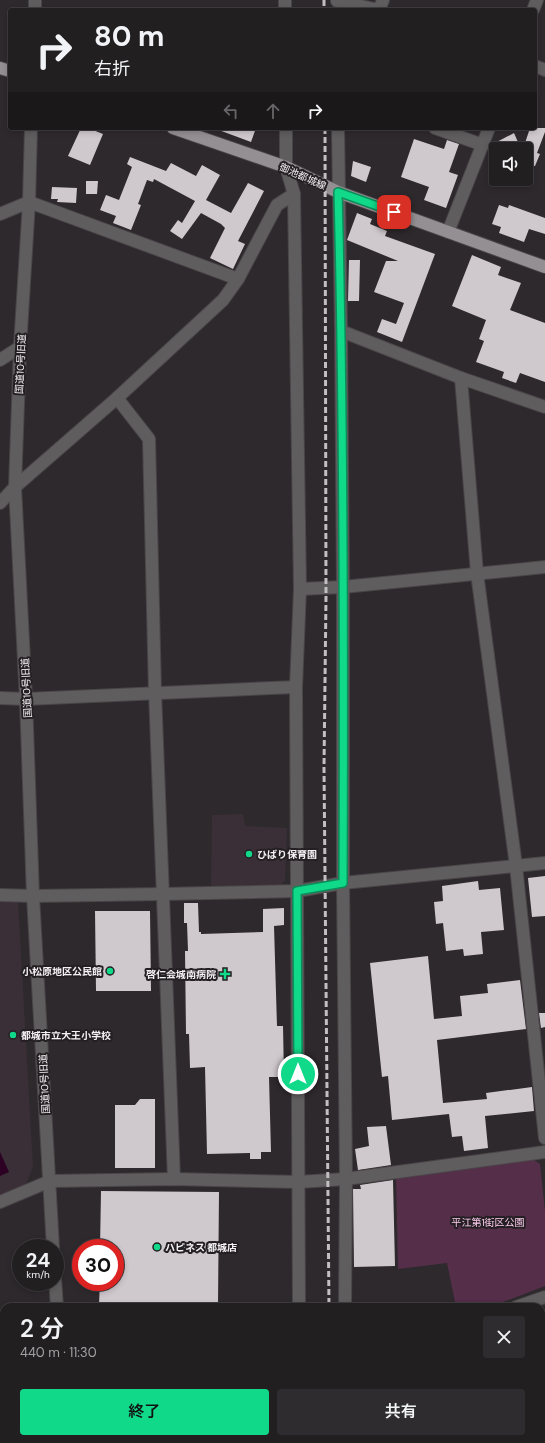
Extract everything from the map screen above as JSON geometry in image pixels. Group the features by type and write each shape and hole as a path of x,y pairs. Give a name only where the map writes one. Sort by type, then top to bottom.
{"main road":[{"name":"御池都城線","path":"179,130 286,168 338,192 545,266"}],"street":[{"path":"337,4 366,8"},
{"name":"国道10号旧道","path":"31,130 29,202 20,347 15,487 26,699 33,896 53,1239"},
{"path":"286,130 286,168 294,194 300,589 296,687 299,1303"},
{"path":"338,130 343,587 343,883 346,1179 345,1303"},
{"path":"441,130 483,145"},
{"path":"448,232 488,130"},
{"path":"0,503 15,487 117,398 223,300 238,279 276,205 294,194"},
{"path":"0,214 29,202 238,279"},
{"path":"341,331 461,378 545,407"},
{"path":"0,360 20,347"},
{"path":"461,378 478,574 516,866 545,1138"},
{"path":"117,398 149,439 155,692 174,1179"},
{"path":"300,589 343,587 545,567"},
{"path":"0,698 26,699 155,692 296,687"},
{"path":"0,895 33,896 297,891 343,883 545,863"},
{"path":"0,1202 50,1181 174,1179 298,1182 346,1179 545,1152"},
{"path":"55,1291 56,1303"},
{"path":"528,1303 545,1297"}],"shaded area":[{"name":"ひばり保育園","path":"243,814 245,826 287,828 285,881 279,886 211,886 212,815"},
{"name":"都城市立大王小学校","path":"0,902 18,902 33,1167 26,1184 0,1196"},
{"path":"0,1152 9,1172 0,1176"}],"green space":[{"name":"平江第1街区公園","path":"531,1158 540,1164 545,1211 545,1286 500,1303 455,1303 447,1263 398,1269 396,1178"}],"building":[{"path":"545,128 545,132 537,153 540,154 535,166 533,166 533,142 525,142 529,130"},
{"path":"80,130 93,130 103,134 90,165 68,156"},
{"path":"219,130 255,130 251,142"},
{"path":"514,133 518,142 497,142"},
{"path":"414,139 444,149 447,140 459,144 449,172 458,175 446,208 424,200 429,187 401,177"},
{"path":"130,157 166,171 171,163 196,176 202,165 220,175 206,200 231,213 248,183 264,191 238,241 245,244 233,269 210,258 225,228 221,224 201,213 182,239 170,231 178,220 182,223 195,201 154,179 153,182 147,180 138,204 141,205 131,230 113,223 116,216 100,210 106,195 119,200 132,167 127,164"},
{"path":"353,161 371,167 366,182 351,176"},
{"path":"86,181 98,181 97,194 86,194"},
{"path":"52,187 77,188 76,203 57,202 58,199 51,199"},
{"path":"499,205 508,208 509,205 545,218 545,234 529,229 524,242 499,233 501,227 492,224"},
{"path":"357,213 372,219 370,224 387,231 385,236 435,254 402,342 377,332 382,319 396,324 404,303 374,292 386,261 398,261 347,240"},
{"path":"472,255 501,267 498,275 521,283 510,310 545,323 545,382 520,373 516,383 502,378 504,372 476,362 484,341 479,339 486,320 452,306"},
{"path":"349,260 360,260 359,301 348,301"},
{"path":"545,876 545,916 532,917 528,878"},
{"path":"478,881 479,890 500,888 504,930 481,932 483,954 464,956 463,949 446,951 443,923 436,924 434,902 443,901 442,886"},
{"path":"184,903 198,903 199,932 201,932 201,934 263,932 263,909 284,908 284,925 274,926 277,1026 283,1026 284,1077 269,1077 271,1152 261,1152 261,1159 250,1159 250,1153 207,1154 205,1067 190,1068 189,1034 186,1034 185,951 188,951 187,923 184,923"},
{"path":"95,911 150,911 151,991 96,991"},
{"path":"428,956 434,1019 462,1016 460,996 488,993 487,984 520,980 526,1029 437,1040 443,1103 487,1099 486,1093 532,1087 534,1111 485,1116 488,1148 464,1151 462,1136 452,1137 449,1114 392,1120 388,1076 382,1077 370,963"},
{"path":"539,1013 545,1013 545,1027 541,1028"},
{"path":"140,1099 155,1099 155,1168 115,1168 115,1105 135,1105"},
{"path":"386,1126 391,1165 358,1170 355,1149 369,1146 367,1127"},
{"path":"393,1180 395,1266 354,1267 353,1189 361,1189 360,1185"},
{"path":"101,1191 219,1192 218,1303 99,1303 100,1291 124,1291 124,1239 100,1239"}],"railway":[{"path":"324,0 324,8"},
{"path":"325,130 326,597 324,767 329,1303"}],"place":[{"name":"ひばり保育園","path":"249,854"},
{"name":"小松原地区公民館","path":"110,971"},
{"name":"啓仁会城南病院","path":"225,974"},
{"name":"都城市立大王小学校","path":"13,1035"},
{"name":"ハピネス 都城店","path":"157,1247"}],"route":[{"path":"298,1074 297,891 343,883 343,587 341,331 338,192 394,212"}]}
